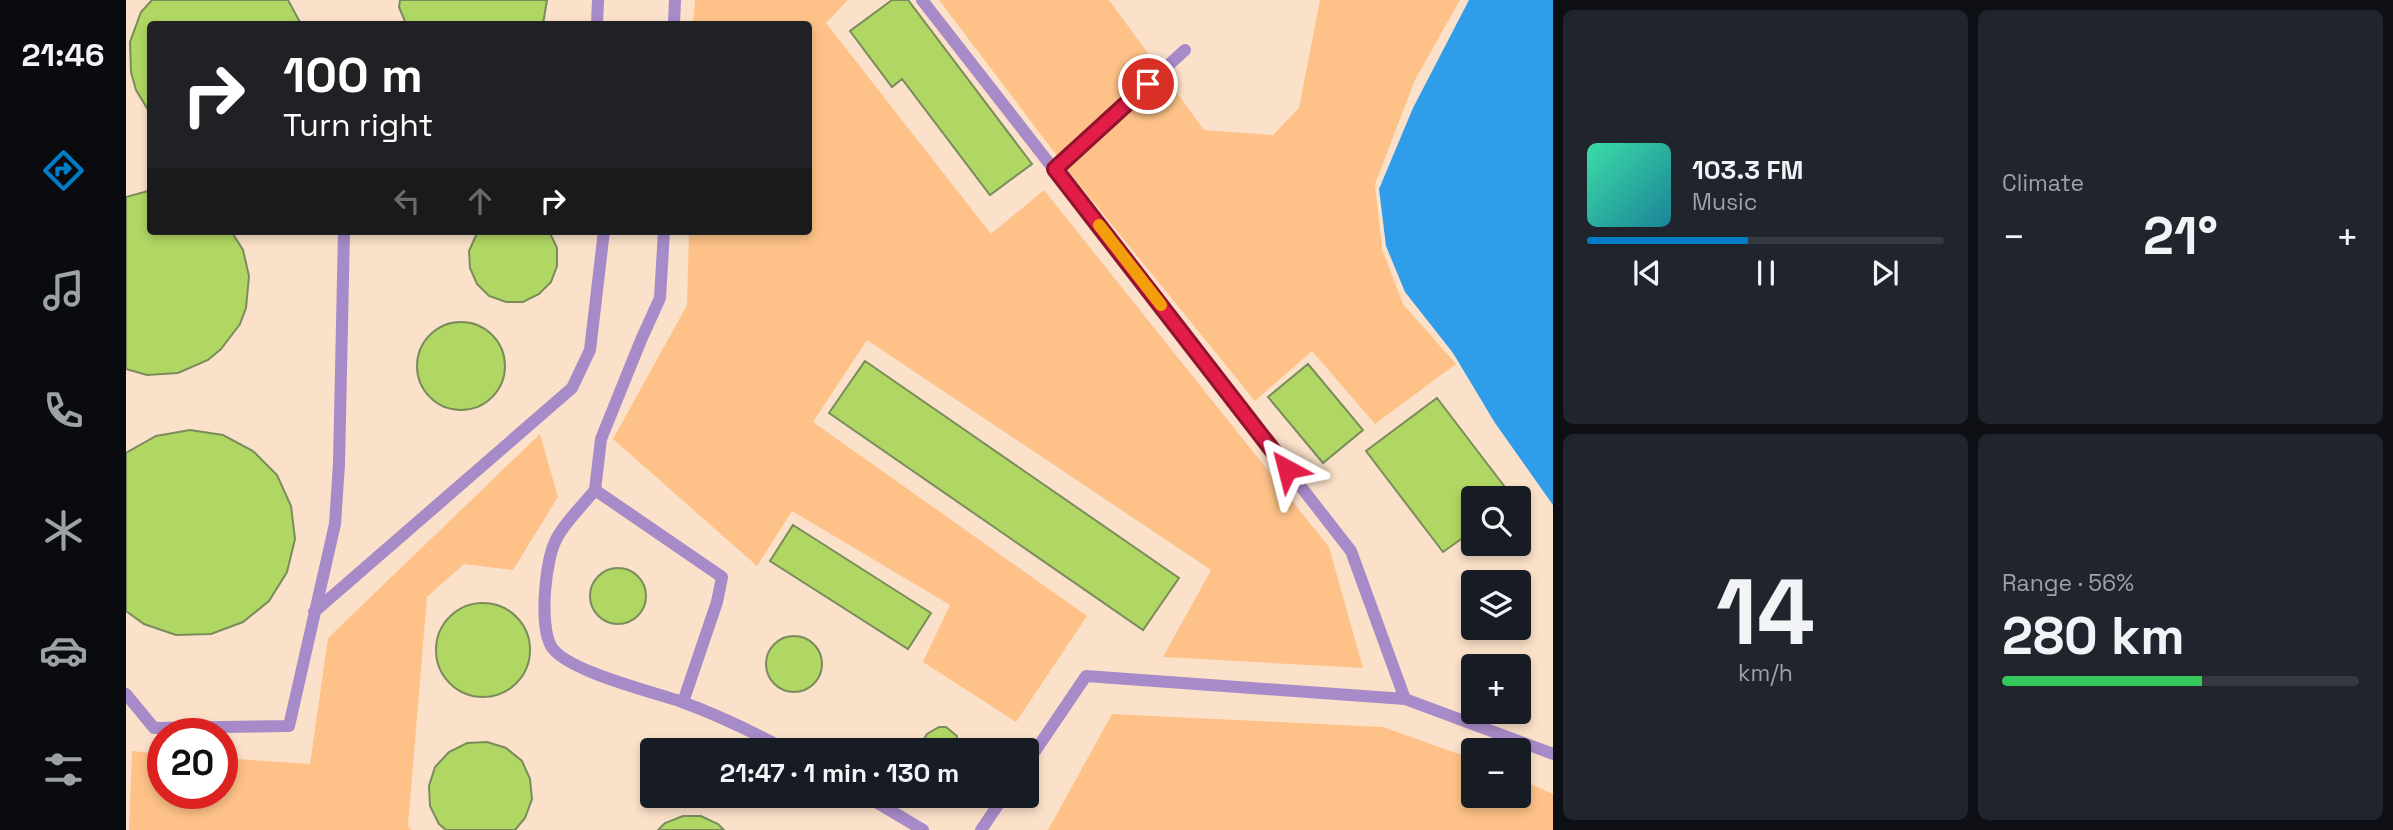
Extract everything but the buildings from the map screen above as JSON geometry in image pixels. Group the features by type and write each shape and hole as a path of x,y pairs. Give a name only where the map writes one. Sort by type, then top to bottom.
{"lane":[{"path":"597,21 598,0"},
{"path":"674,21 676,0"},
{"path":"922,0 1350,551 1405,699"},
{"path":"1055,169 1185,50"},
{"path":"126,694 154,728 289,726 335,524 339,464 344,235"},
{"path":"314,612 572,388 590,350 604,235"},
{"path":"664,235 660,298 601,439 595,490 557,536 547,570 544,610 550,645 561,656 613,681 683,702 761,738"},
{"path":"595,490 723,577 683,702"},
{"path":"1039,745 1086,676 1405,699 1553,754"},
{"path":"886,808 923,830"},
{"path":"981,830 996,808"}],"shaded area":[{"path":"695,0 848,0 826,23 991,234 1044,190 1329,547 1363,668 1163,657 1211,570 867,340 813,422 1087,616 1016,722 923,662 950,605 792,511 757,566 613,439 687,305 689,235 812,235 812,21 693,21"},
{"path":"939,0 1109,0 1204,130 1273,135 1299,108 1320,0 1460,0 1415,80 1375,184 1382,249 1403,304 1456,364 1375,424 1312,351 1255,401 1073,177"},
{"path":"540,434 558,497 513,570 464,564 427,597 408,826 411,830 129,830 132,751 147,752 147,809 238,809 238,759 310,764 328,638"},
{"path":"1112,714 1383,727 1461,755 1461,808 1531,808 1531,784 1553,794 1553,830 1048,830"}],"water":[{"path":"1469,0 1553,0 1553,505 1495,423 1453,353 1405,292 1386,246 1379,189 1413,108"}],"slow traffic":[{"path":"1099,225 1161,305"}],"route":[{"path":"1148,84 1055,169 1287,469"}]}
